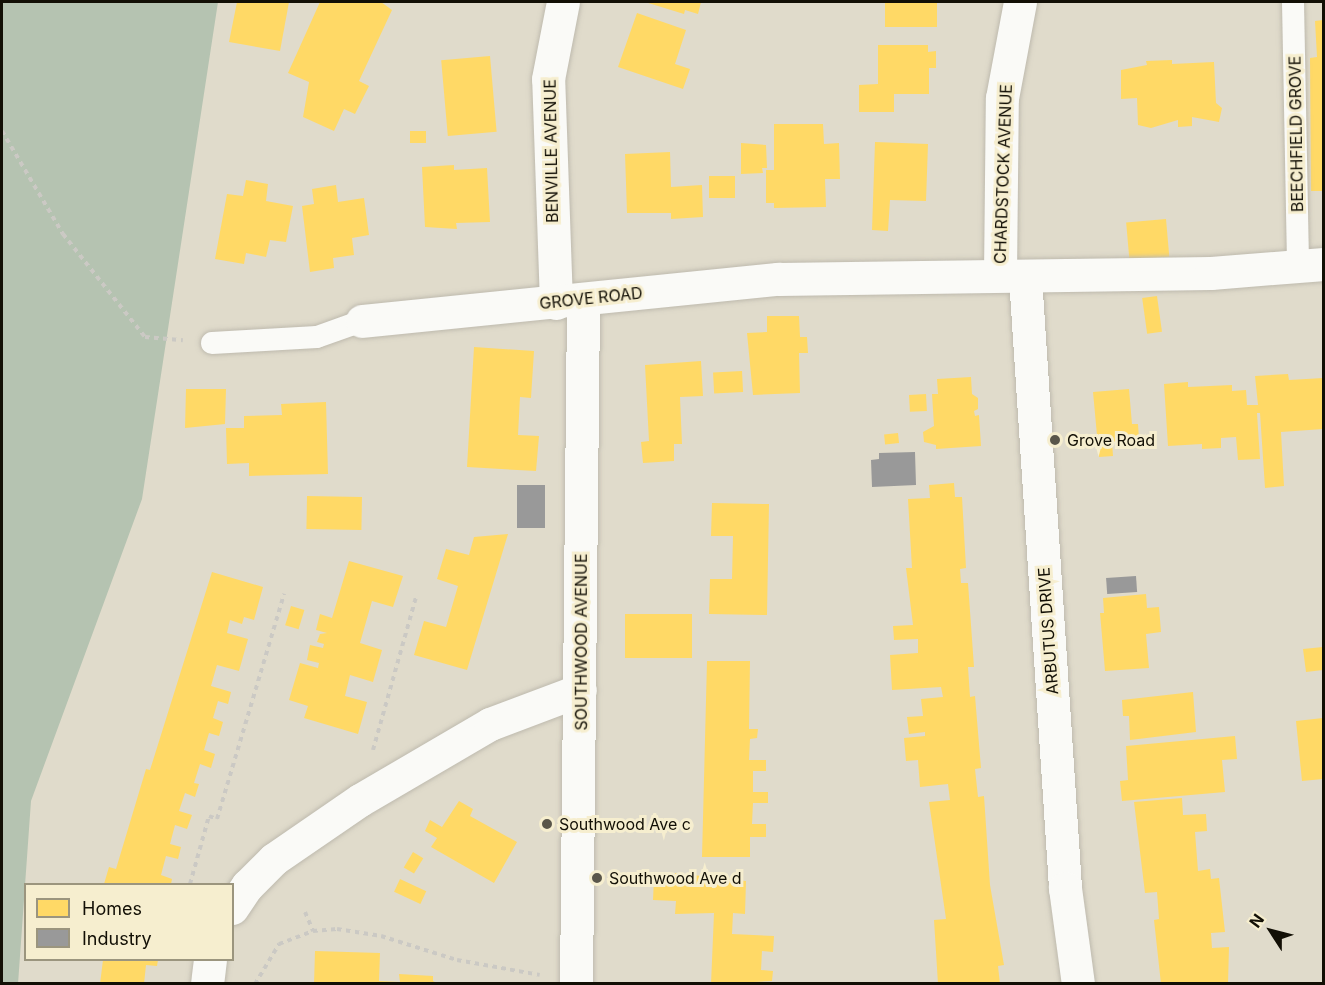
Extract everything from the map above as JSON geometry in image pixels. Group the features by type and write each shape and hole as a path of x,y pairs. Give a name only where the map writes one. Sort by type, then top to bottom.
{"street":[{"name":"BENVILLE AVENUE","path":"563,2 548,79 569,302"},
{"name":"CHARDSTOCK AVENUE","path":"1012,276 1002,98 1020,2"},
{"name":"GROVE ROAD","path":"362,321 569,302 701,285 778,279 1012,276 1311,265"},
{"name":"ARBUTUS DRIVE","path":"1012,276 1065,888 1078,984"},
{"name":"SOUTHWOOD AVENUE","path":"569,302 580,690 576,980"},
{"path":"234,906 247,886 274,859 360,800 490,724 580,690"},
{"path":"207,984 210,961"}],"lane":[{"name":"BEECHFIELD GROVE","path":"1293,2 1311,265"},
{"path":"212,343 317,337 362,321"}],"path":[{"path":"2,131 63,234 145,337 212,343"},
{"path":"191,883 209,816 217,819 284,594"},
{"path":"360,800 416,597"},
{"path":"305,912 313,931"},
{"path":"255,984 279,944 313,931 337,929 381,936 457,960 576,980"}],"green space":[{"path":"2,2 218,2 142,499 31,801 18,984 2,983"}],"building: Homes":[{"path":"237,2 289,2 280,51 229,42"},
{"path":"320,2 381,2 392,10 359,81 369,86 355,114 344,109 334,131 303,117 309,82 288,73"},
{"path":"645,2 701,2 698,14 685,10 684,14"},
{"path":"885,2 937,2 937,27 885,27"},
{"path":"637,13 686,30 675,64 690,69 683,89 618,67"},
{"path":"1323,20 1323,191 1311,191 1310,58 1317,57 1315,21"},
{"path":"878,45 928,45 928,52 936,51 936,68 929,68 929,94 894,94 894,112 859,112 859,85 878,84"},
{"path":"490,56 497,132 448,136 441,60"},
{"path":"1172,60 1172,64 1214,62 1216,103 1222,108 1219,122 1192,117 1192,126 1178,127 1178,120 1151,128 1138,125 1137,98 1121,99 1121,70 1147,65 1146,61"},
{"path":"774,124 823,124 824,144 839,143 840,179 825,179 826,207 774,208 774,203 766,203 766,170 774,170"},
{"path":"410,131 426,131 426,143 410,143"},
{"path":"875,142 928,144 926,201 890,200 888,231 872,230"},
{"path":"741,143 766,145 767,168 762,168 763,173 741,174"},
{"path":"670,152 671,187 702,185 703,217 671,219 671,213 627,213 625,154"},
{"path":"454,165 454,170 487,168 490,222 456,223 457,229 425,227 422,167"},
{"path":"709,176 735,176 735,198 709,198"},
{"path":"246,180 268,184 266,201 293,206 286,242 270,240 266,257 246,253 244,264 215,259 227,194 243,196"},
{"path":"336,185 338,202 364,198 369,235 352,238 354,255 333,258 334,268 310,272 302,206 314,204 312,189"},
{"path":"1166,219 1169,257 1129,260 1126,222"},
{"path":"1157,296 1162,332 1147,334 1142,298"},
{"path":"767,316 799,316 800,337 807,337 808,353 799,353 800,393 753,395 747,333 767,332"},
{"path":"474,347 534,351 531,398 520,397 518,435 539,436 536,471 467,467"},
{"path":"701,361 703,396 680,397 682,444 674,444 674,461 643,463 641,442 649,441 645,365"},
{"path":"742,371 743,392 714,393 713,373"},
{"path":"1288,374 1289,380 1323,378 1323,429 1281,432 1284,486 1265,488 1260,413 1257,413 1260,459 1238,460 1236,437 1221,438 1221,448 1202,449 1202,444 1168,446 1164,384 1188,382 1188,387 1232,385 1232,391 1246,390 1247,405 1258,405 1255,376"},
{"path":"971,377 972,394 978,398 978,409 974,411 975,416 979,415 981,446 936,449 936,445 924,442 923,432 934,426 932,394 938,394 937,379"},
{"path":"186,389 226,389 225,424 185,428"},
{"path":"1129,389 1132,424 1138,424 1139,439 1112,442 1113,456 1099,457 1093,392"},
{"path":"926,394 927,411 910,412 909,395"},
{"path":"326,402 328,474 249,476 249,463 227,464 226,428 244,428 244,416 282,415 281,404"},
{"path":"898,433 899,443 885,444 884,434"},
{"path":"954,483 955,497 962,497 966,568 960,569 961,583 968,583 974,667 968,667 970,697 975,696 981,768 975,769 978,797 984,796 990,885 1004,965 998,966 1000,984 938,984 934,920 946,919 929,802 950,800 948,784 920,787 918,760 906,761 904,738 925,736 925,732 909,734 907,717 923,716 921,699 943,697 941,687 892,690 890,655 918,653 918,639 894,640 893,626 913,625 906,568 912,568 908,499 930,498 929,485"},
{"path":"307,496 362,497 361,530 306,529"},
{"path":"712,503 769,504 767,615 709,614 710,579 732,579 733,536 711,536"},
{"path":"508,534 467,670 414,655 424,621 446,627 458,586 437,579 446,549 469,555 474,537"},
{"path":"349,561 403,576 393,607 372,601 360,643 382,650 373,682 350,675 345,696 367,702 358,734 304,718 308,706 289,700 300,663 318,668 319,663 307,660 310,645 323,648 324,644 317,642 320,634 327,633 316,630 320,614 332,618"},
{"path":"212,572 263,587 254,620 244,617 242,624 230,620 227,633 248,639 239,671 217,665 211,686 231,692 228,704 218,701 213,718 223,722 219,736 209,733 204,750 215,754 211,768 200,764 194,783 199,784 195,797 185,793 179,811 192,815 187,829 175,825 170,844 181,847 178,859 166,856 161,875 172,879 171,883 104,883 109,867 116,869 146,769 150,770"},
{"path":"1146,594 1147,608 1159,607 1161,632 1146,634 1149,668 1105,671 1100,613 1104,613 1103,598"},
{"path":"291,606 304,610 299,629 285,625"},
{"path":"625,614 692,614 692,658 625,658"},
{"path":"1323,647 1323,670 1306,672 1303,649"},
{"path":"707,661 750,661 749,729 758,729 757,738 750,739 749,760 766,760 766,771 753,771 753,792 768,792 768,803 753,803 752,824 766,824 766,837 750,837 750,857 702,857"},
{"path":"1193,692 1196,732 1130,740 1129,716 1123,716 1122,700"},
{"path":"1323,718 1323,779 1302,781 1296,721"},
{"path":"1235,736 1237,759 1222,760 1225,792 1122,801 1120,781 1128,780 1126,746"},
{"path":"1182,798 1183,815 1206,814 1207,831 1195,832 1198,871 1210,869 1211,879 1219,878 1225,932 1211,933 1212,948 1229,947 1228,984 1161,984 1154,920 1159,919 1157,892 1145,893 1134,802"},
{"path":"459,801 473,809 470,816 517,842 494,883 431,847 437,838 425,831 430,820 442,827"},
{"path":"413,852 423,858 414,874 404,867"},
{"path":"675,873 746,881 745,914 733,913 732,934 774,936 773,952 762,951 761,970 773,971 772,981 711,984 714,913 675,914 676,901 653,900 654,878 675,878"},
{"path":"400,879 426,891 420,904 394,892"},
{"path":"315,951 380,953 379,981 400,982 399,974 433,976 433,981 439,984 314,984"},
{"path":"103,961 158,961 157,966 146,965 144,984 100,984"}],"building: Industry":[{"path":"915,452 916,485 872,487 871,460 879,459 879,453"},
{"path":"517,485 545,485 545,528 517,528"},
{"path":"1136,576 1137,592 1107,594 1106,578"}],"place":[{"name":"Grove Road","path":"1055,440"},
{"name":"Southwood Ave c","path":"547,824"},
{"name":"Southwood Ave d","path":"597,878"}]}
